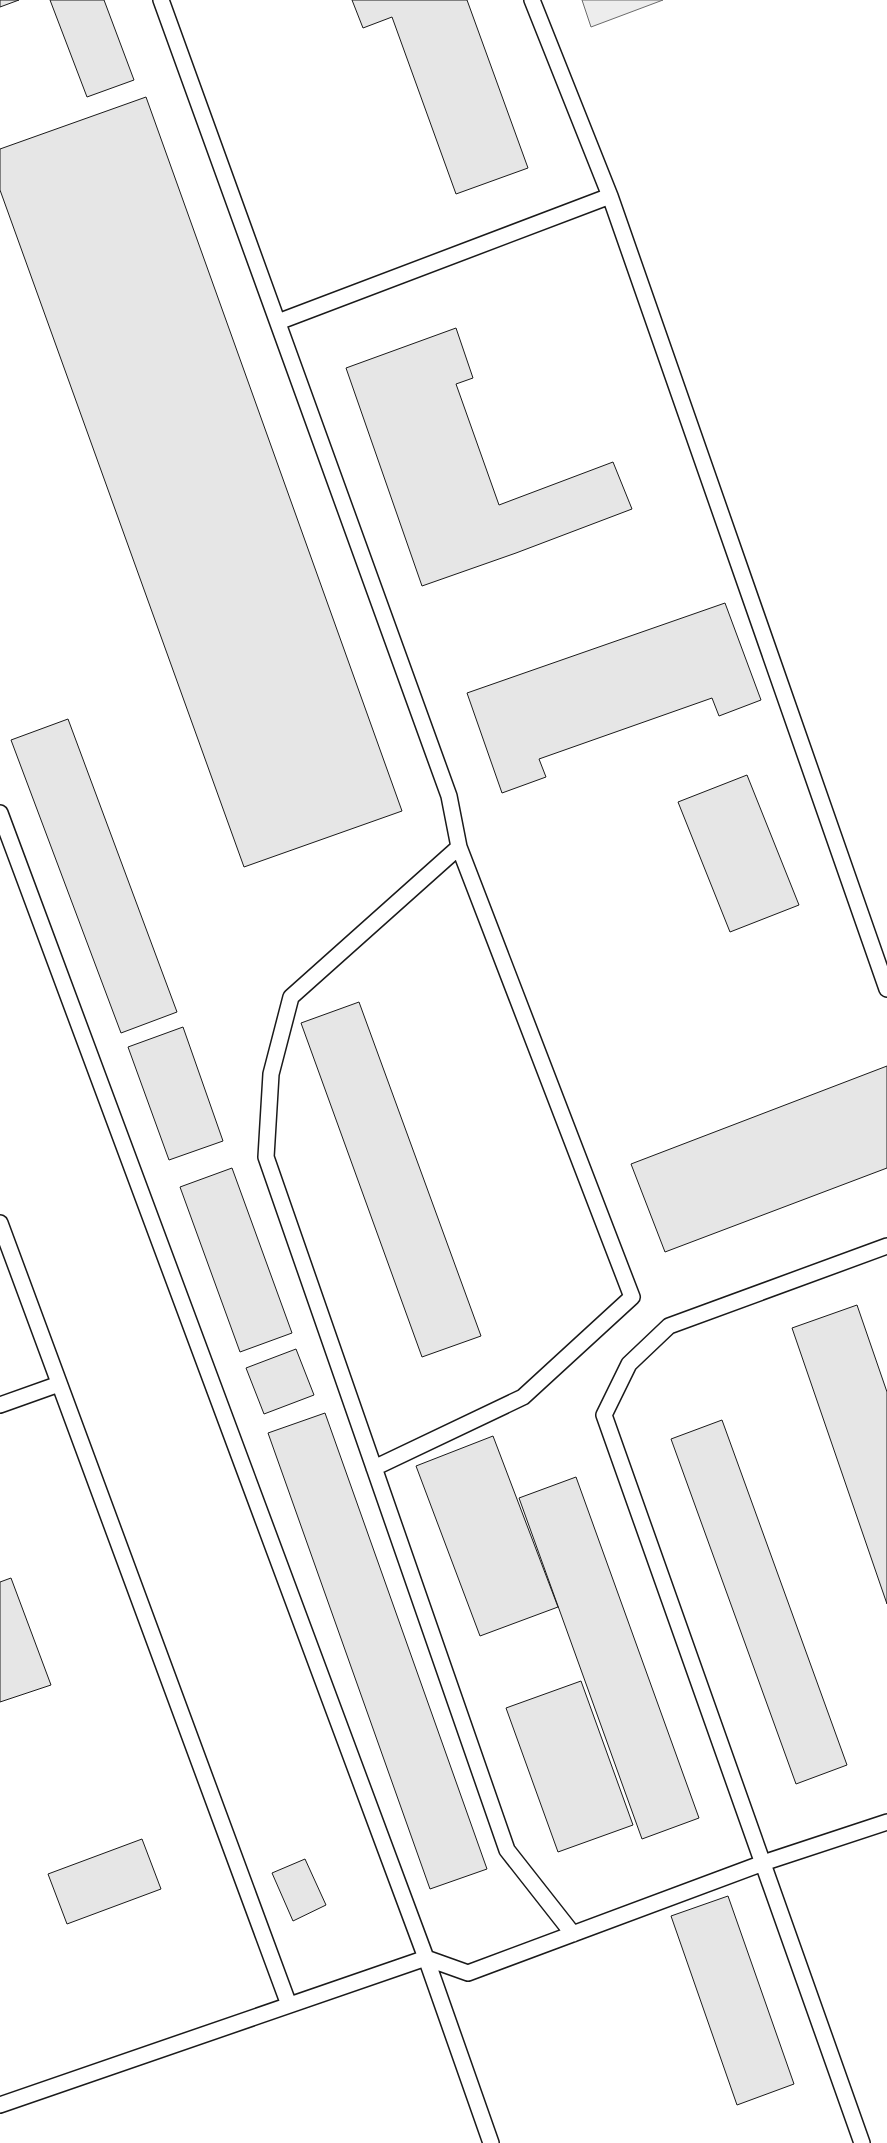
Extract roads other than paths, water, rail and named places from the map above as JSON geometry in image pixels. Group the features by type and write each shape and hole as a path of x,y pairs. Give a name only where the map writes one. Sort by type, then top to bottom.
{"lane":[{"path":"161,0 449,796 459,848 632,1298 523,1397 374,1468"},
{"path":"532,0 610,196 887,989"},
{"path":"278,322 610,196"},
{"path":"0,813 426,1958 491,2143"},
{"path":"459,848 292,998 271,1074 266,1157 507,1850 573,1934"},
{"path":"0,1223 289,2005"},
{"path":"862,2143 604,1415 629,1364 669,1326 887,1246"},
{"path":"0,1405 60,1384"},
{"path":"0,2105 426,1958 468,1973 763,1863 887,1822"}]}
